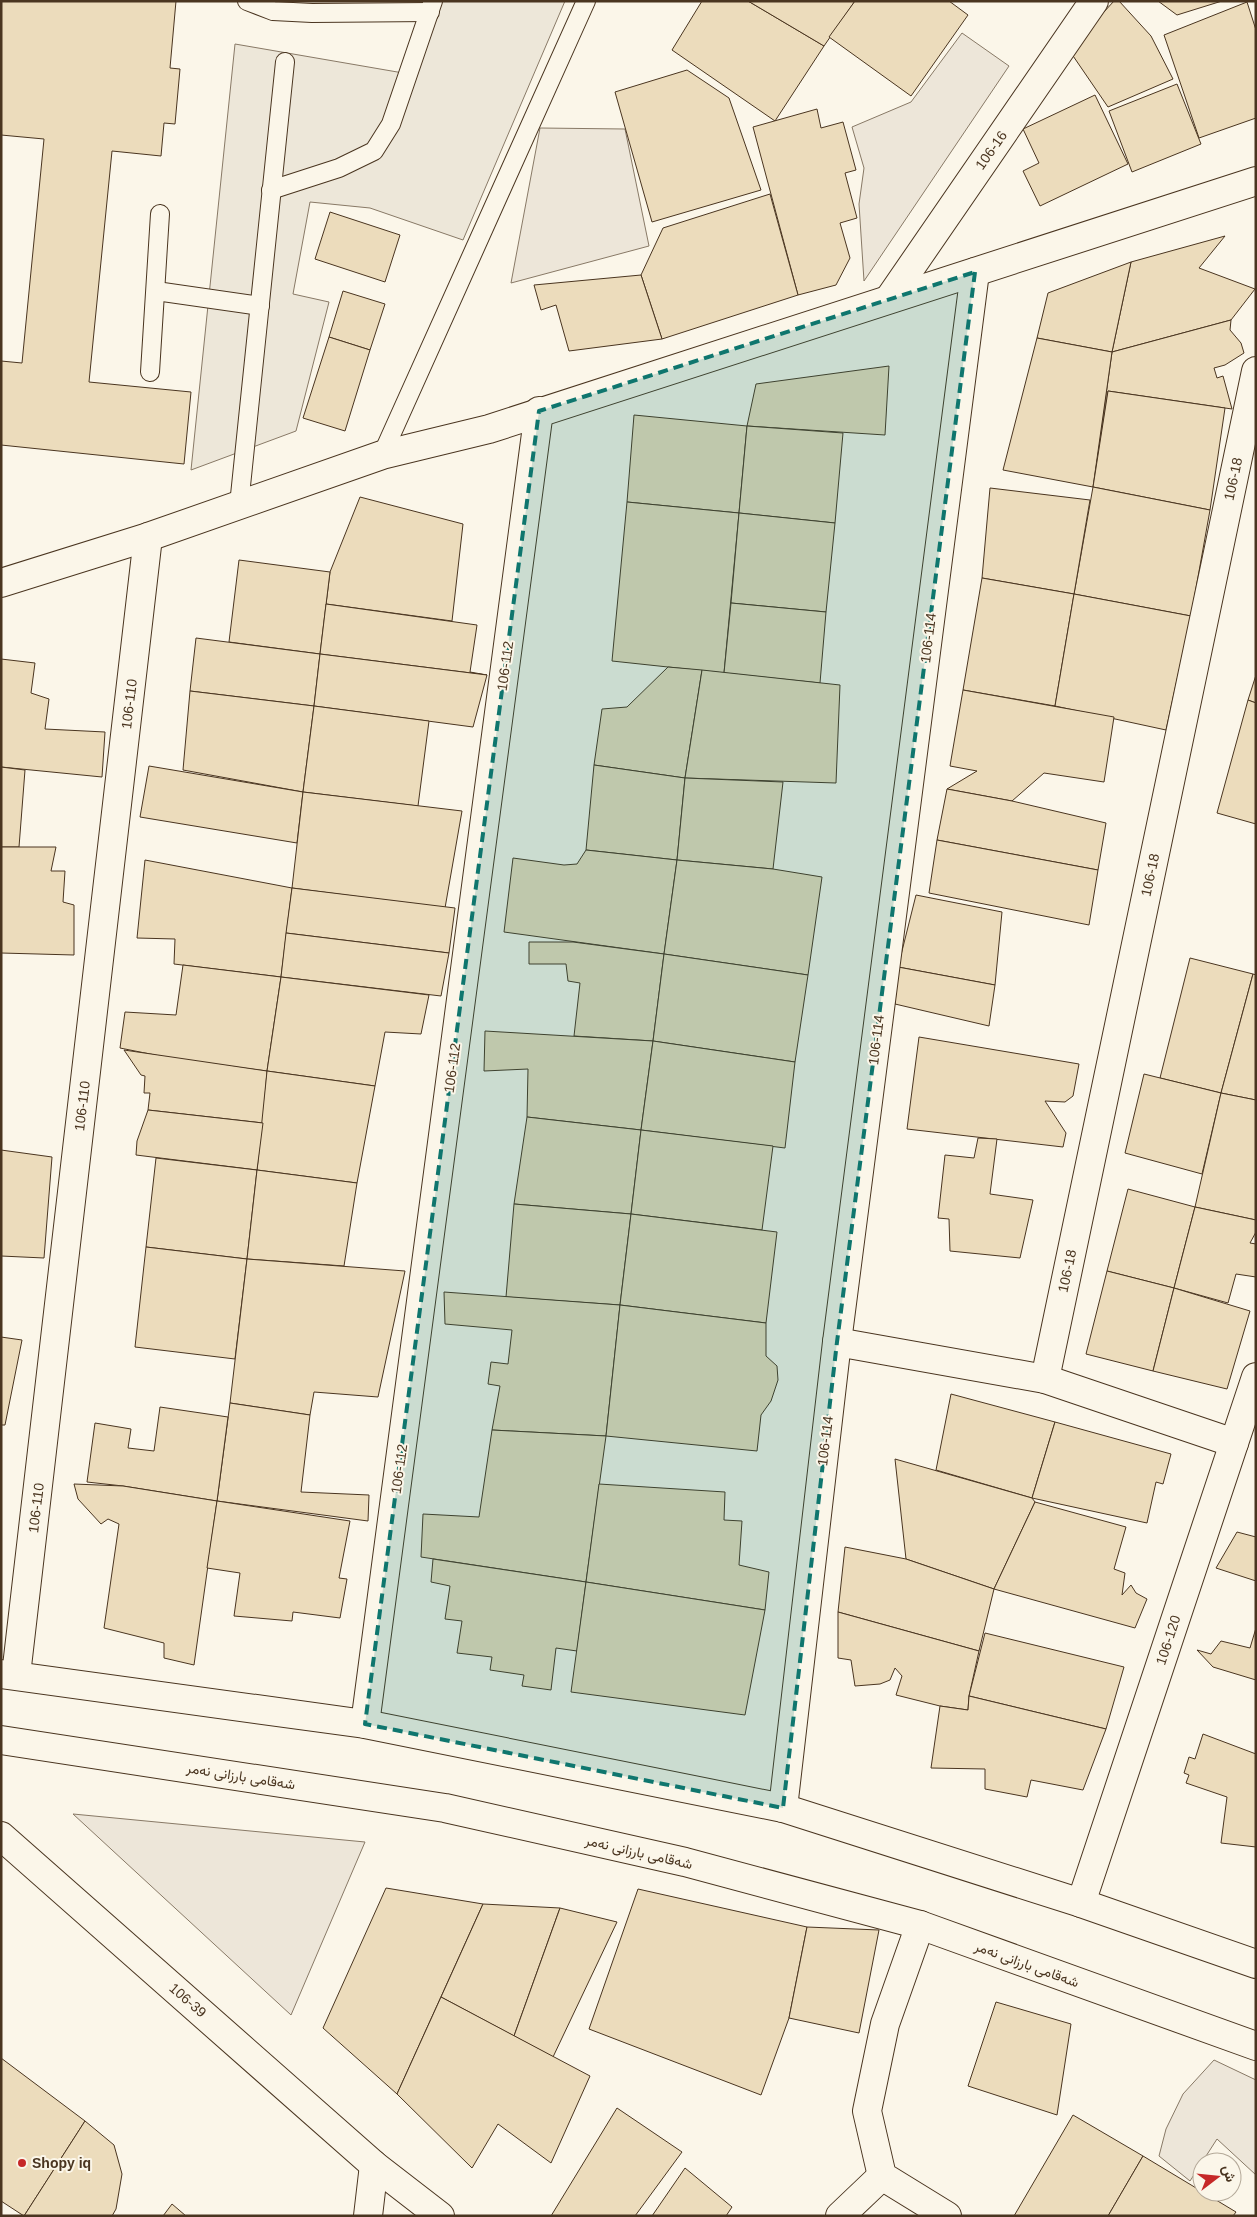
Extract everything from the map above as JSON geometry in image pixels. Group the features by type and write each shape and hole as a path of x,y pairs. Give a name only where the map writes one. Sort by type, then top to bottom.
{"street":[{"name":"106-16","path":"889,299 1094,1"},
{"path":"1,583 148,537 382,455 489,429 539,411 1256,181"},
{"name":"106-114","path":"783,1808 837,1342 975,272"},
{"name":"106-18","path":"1045,1379 1256,371"},
{"name":"106-112","path":"365,1724 539,411"},
{"name":"106-110","path":"9,1674 148,537"},
{"path":"837,1342 1045,1379 1234,1443"},
{"name":"106-120","path":"1081,1903 1256,1377"},
{"path":"9,1674 365,1724 783,1808 1081,1903 1256,1964"},
{"name":"شەقامی بارزانی نەمر","path":"1,1740 445,1808 685,1862 920,1925 1256,2046"},
{"name":"106-39","path":"1,1836 374,2165 440,2216"},
{"path":"920,1925 885,2024 867,2111 882,2176 947,2216"},
{"path":"371,2213 374,2165"},
{"path":"840,2216 882,2176"}],"lane":[{"path":"247,1 273,11 312,13 432,6 391,124 374,151 340,168 271,190"},
{"path":"382,455 586,1"},
{"path":"239,505 285,62"},
{"path":"150,372 160,214"},
{"path":"156,291 260,306"}],"highlighted area":[{"path":"975,272 837,1342 783,1808 365,1724 539,411"}],"shaded area":[{"path":"438,1 565,1 463,240 370,208 310,202 293,294 329,302 296,431 191,470 235,44 409,74"},
{"path":"962,33 1009,66 864,281 859,204 864,168 852,127 911,102"},
{"path":"540,128 625,129 649,246 511,283"},
{"path":"73,1814 365,1842 291,2015"},
{"path":"1214,2060 1256,2080 1256,2175 1242,2162 1242,2152 1231,2152 1217,2139 1209,2152 1192,2152 1192,2178 1190,2181 1159,2156 1166,2129 1183,2094"}],"building":[{"path":"1,1 176,1 170,68 180,69 175,124 164,123 161,156 112,151 89,382 191,392 184,464 1,445 1,361 22,363 44,139 1,135"},
{"path":"702,1 748,1 824,46 775,121 672,50"},
{"path":"748,1 855,1 824,46"},
{"path":"855,1 949,1 968,15 911,96 829,37"},
{"path":"1114,1 1119,1 1151,36 1173,79 1108,107 1069,50"},
{"path":"1158,1 1222,1 1177,15"},
{"path":"1247,2 1256,30 1256,118 1199,138 1164,35"},
{"path":"687,70 729,98 761,190 652,222 615,92"},
{"path":"1177,84 1201,144 1132,172 1109,111"},
{"path":"1095,95 1128,164 1040,206 1023,171 1039,163 1023,129"},
{"path":"817,109 821,128 843,122 856,170 845,173 857,218 840,223 850,258 836,285 798,295 753,127"},
{"path":"770,194 798,295 662,339 641,275 663,228"},
{"path":"330,212 400,235 385,282 315,259"},
{"path":"1225,236 1199,268 1255,289 1231,320 1112,352 1131,262"},
{"path":"1131,262 1112,352 1037,338 1048,293"},
{"path":"641,275 662,339 569,351 556,305 541,310 534,285"},
{"path":"343,291 385,304 370,350 329,337"},
{"path":"1231,320 1230,330 1241,343 1244,353 1225,365 1214,368 1217,378 1223,376 1232,409 1108,391 1093,487 1112,352"},
{"path":"329,337 370,350 345,431 303,418"},
{"path":"1037,338 1112,352 1093,487 1003,470"},
{"path":"889,366 885,435 747,426 756,384"},
{"path":"1108,391 1225,408 1210,510 1093,487"},
{"path":"634,415 747,426 739,513 627,502"},
{"path":"747,426 843,433 835,523 739,513"},
{"path":"1093,487 1210,510 1191,616 1074,594"},
{"path":"990,488 1090,500 1074,594 982,578"},
{"path":"360,497 463,524 452,621 326,604 330,572"},
{"path":"627,502 739,513 724,673 612,661"},
{"path":"739,513 835,523 826,612 731,603"},
{"path":"239,560 330,572 320,654 229,642"},
{"path":"982,578 1074,594 1055,706 963,690"},
{"path":"1074,594 1191,616 1166,730 1055,706"},
{"path":"731,603 826,612 820,683 724,673"},
{"path":"326,604 477,625 470,672 487,675 320,654"},
{"path":"196,638 320,654 314,706 190,691"},
{"path":"320,654 487,675 473,727 314,706"},
{"path":"1,659 35,663 31,693 49,699 45,729 105,732 102,777 1,767"},
{"path":"668,667 702,670 685,778 594,765 602,709 627,707"},
{"path":"702,670 840,685 836,783 685,778"},
{"path":"1256,675 1256,703 1248,700"},
{"path":"963,690 1114,717 1104,782 1044,773 1012,801 947,789 977,771 950,766"},
{"path":"190,691 314,706 303,792 183,770"},
{"path":"1248,700 1256,703 1256,824 1217,813"},
{"path":"314,706 429,721 418,806 303,792"},
{"path":"594,765 685,778 677,860 586,850"},
{"path":"149,766 303,792 297,843 140,817"},
{"path":"1,767 25,770 19,847 1,847"},
{"path":"685,778 783,782 773,869 677,860"},
{"path":"947,789 1012,801 1106,823 1098,870 937,840"},
{"path":"303,792 462,811 445,908 292,888"},
{"path":"937,840 1098,870 1089,925 929,893"},
{"path":"1,847 56,847 51,871 65,871 63,902 74,905 74,955 1,953"},
{"path":"586,850 677,860 664,954 504,932 513,858 564,865 577,864"},
{"path":"145,860 292,888 281,977 174,964 175,939 137,938"},
{"path":"677,860 773,869 822,877 808,975 664,954"},
{"path":"292,888 455,908 449,953 286,933"},
{"path":"916,895 1002,912 995,985 898,967"},
{"path":"286,933 449,953 441,996 281,977"},
{"path":"529,942 573,942 664,954 653,1041 574,1036 580,983 568,981 566,964 529,964"},
{"path":"664,954 808,975 795,1062 653,1041"},
{"path":"1190,958 1253,974 1221,1093 1160,1078"},
{"path":"183,965 281,977 267,1071 180,1060 120,1048 125,1012 176,1015"},
{"path":"898,967 995,985 989,1026 895,1004"},
{"path":"1253,974 1256,975 1256,1100 1221,1093"},
{"path":"281,977 429,995 421,1034 385,1032 375,1086 267,1071"},
{"path":"485,1031 653,1041 641,1130 527,1117 528,1069 484,1071"},
{"path":"919,1037 1079,1064 1073,1096 1065,1102 1045,1101 1066,1133 1063,1147 907,1129"},
{"path":"653,1041 795,1062 785,1148 641,1130"},
{"path":"124,1050 267,1071 263,1123 148,1110 150,1093 144,1093 145,1076 141,1075"},
{"path":"267,1071 375,1086 357,1183 257,1170"},
{"path":"1144,1074 1221,1093 1202,1174 1125,1153"},
{"path":"1221,1093 1256,1100 1256,1220 1195,1207"},
{"path":"148,1110 263,1123 257,1170 136,1155 137,1141"},
{"path":"527,1117 641,1130 631,1214 514,1204"},
{"path":"641,1130 773,1146 762,1230 631,1214"},
{"path":"978,1138 997,1139 990,1194 1033,1200 1020,1258 950,1251 949,1219 938,1218 945,1155 974,1158"},
{"path":"1,1150 52,1157 44,1258 1,1256"},
{"path":"156,1158 257,1170 247,1259 146,1247"},
{"path":"257,1170 357,1183 344,1266 247,1259"},
{"path":"1128,1189 1195,1207 1174,1288 1107,1271"},
{"path":"514,1204 631,1214 620,1305 506,1297"},
{"path":"1195,1207 1256,1220 1256,1232 1250,1243 1256,1244 1256,1277 1236,1274 1228,1303 1174,1288"},
{"path":"631,1214 777,1232 766,1323 620,1305"},
{"path":"146,1247 247,1259 235,1359 135,1347"},
{"path":"247,1259 405,1271 378,1397 314,1392 310,1415 230,1403"},
{"path":"1107,1271 1174,1288 1153,1371 1086,1354"},
{"path":"1174,1288 1250,1311 1227,1389 1153,1371"},
{"path":"444,1292 620,1305 606,1436 492,1430 500,1386 488,1384 491,1362 508,1364 512,1330 445,1324"},
{"path":"620,1305 766,1323 766,1356 777,1366 778,1380 771,1401 761,1415 757,1451 606,1436"},
{"path":"1,1337 22,1340 5,1425 1,1425"},
{"path":"951,1394 1055,1422 1032,1498 936,1470"},
{"path":"230,1403 310,1415 301,1492 369,1495 368,1521 217,1501"},
{"path":"160,1407 228,1417 217,1501 87,1482 95,1423 131,1429 128,1448 154,1451"},
{"path":"1055,1422 1171,1454 1163,1484 1156,1482 1147,1523 1032,1498"},
{"path":"492,1430 606,1436 586,1582 421,1557 423,1514 479,1517"},
{"path":"895,1459 1032,1498 1035,1502 994,1589 906,1559"},
{"path":"74,1484 123,1486 217,1501 194,1665 164,1658 164,1643 104,1628 119,1524 108,1519 101,1524 78,1499"},
{"path":"599,1484 725,1492 724,1520 742,1521 739,1565 769,1572 765,1610 586,1582"},
{"path":"217,1501 350,1521 339,1578 347,1579 340,1618 293,1612 292,1621 234,1616 240,1573 207,1568"},
{"path":"1035,1502 1126,1527 1114,1569 1125,1573 1122,1595 1131,1585 1136,1593 1147,1599 1135,1628 994,1589"},
{"path":"1237,1532 1256,1537 1256,1581 1216,1568"},
{"path":"845,1547 906,1559 994,1589 979,1651 838,1612"},
{"path":"433,1559 586,1582 577,1651 556,1648 551,1690 522,1686 524,1675 490,1670 492,1657 457,1653 462,1621 445,1619 450,1586 431,1582"},
{"path":"586,1582 765,1610 745,1715 571,1692"},
{"path":"838,1612 979,1651 969,1696 968,1710 940,1706 896,1695 902,1676 895,1668 890,1680 880,1684 855,1686 851,1660 838,1658"},
{"path":"1256,1628 1256,1680 1213,1667 1197,1650 1211,1654 1221,1641 1250,1648"},
{"path":"985,1633 1124,1667 1106,1729 969,1696"},
{"path":"969,1696 1106,1729 1083,1790 1031,1780 1027,1797 985,1789 985,1769 931,1768 940,1706 968,1710"},
{"path":"1203,1734 1256,1754 1256,1847 1221,1843 1227,1797 1186,1783 1189,1775 1184,1773 1189,1757 1195,1759"},
{"path":"386,1888 483,1904 397,2094 323,2028"},
{"path":"638,1889 807,1927 789,2018 761,2095 589,2029"},
{"path":"483,1904 560,1908 514,2036 441,1997"},
{"path":"560,1908 617,1922 553,2057 514,2036"},
{"path":"807,1927 879,1930 859,2033 789,2018"},
{"path":"441,1997 590,2076 551,2163 498,2124 472,2168 397,2094"},
{"path":"996,2002 1071,2024 1057,2115 968,2086"},
{"path":"1,2058 85,2121 24,2216 1,2201"},
{"path":"617,2108 682,2152 635,2216 551,2216"},
{"path":"1073,2115 1143,2156 1108,2216 1014,2216"},
{"path":"85,2121 114,2145 122,2174 116,2209 112,2216 24,2216"},
{"path":"1143,2156 1192,2186 1192,2202 1219,2202 1236,2212 1233,2216 1108,2216"},
{"path":"685,2168 732,2207 726,2216 652,2216"},
{"path":"172,2204 186,2216 163,2216"}],"place":[{"name":"Shopy iq","path":"22,2163"}]}
